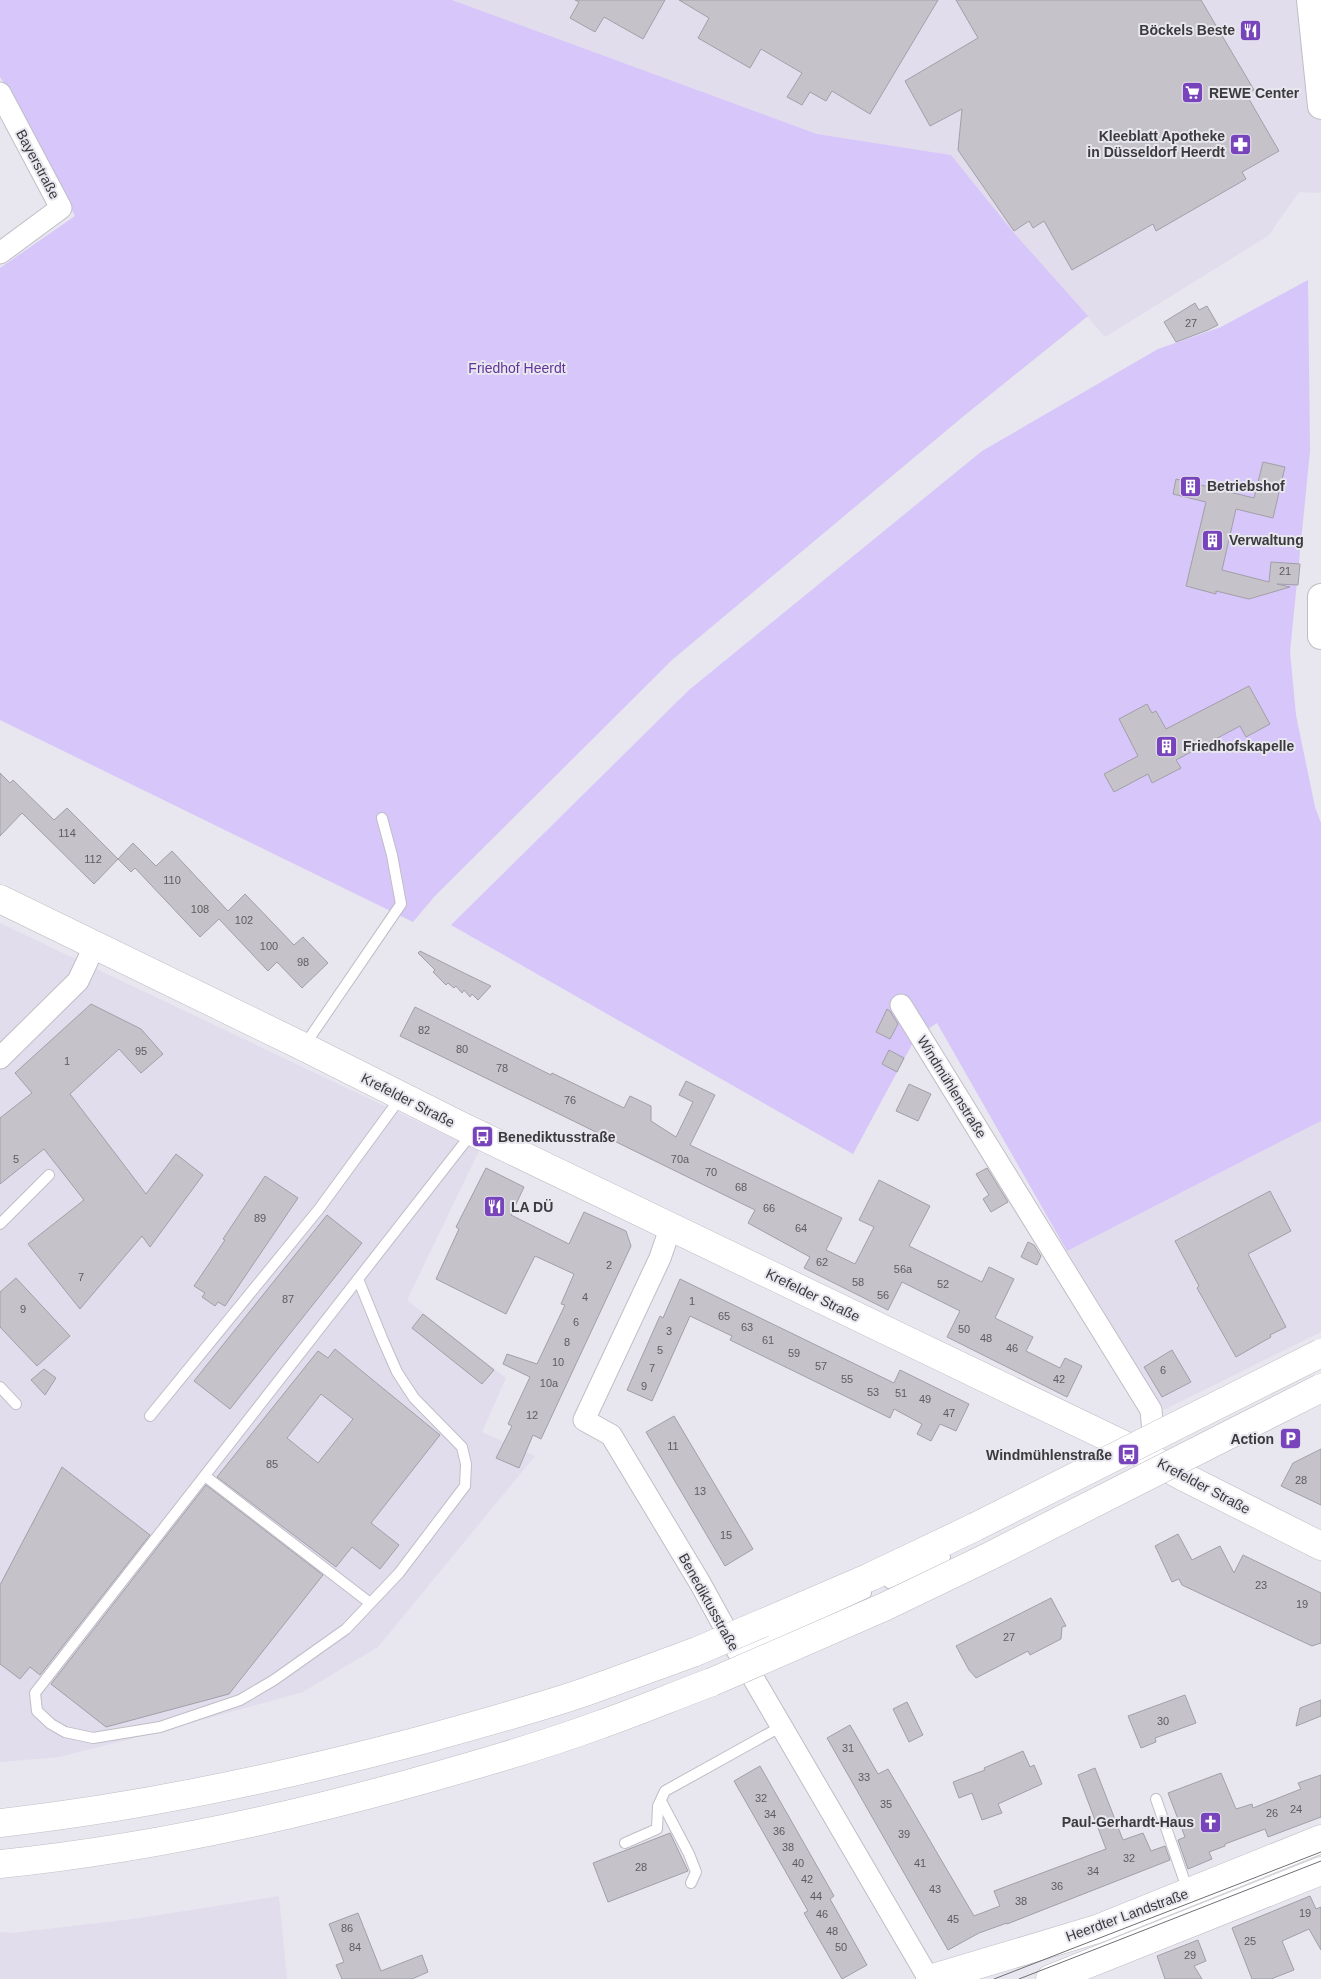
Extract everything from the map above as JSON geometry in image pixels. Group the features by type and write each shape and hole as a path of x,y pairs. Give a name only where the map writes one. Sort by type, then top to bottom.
{"main road":[{"name":"Krefelder Straße","path":"0,899 304,1047 472,1132 1153,1451 1184,1477 1321,1546"},
{"path":"0,1823 140,1803 230,1786 351,1759 584,1692 695,1652 870,1577 975,1527 1321,1353"},
{"path":"0,1864 135,1845 226,1828 348,1800 472,1766 598,1726 712,1682 884,1607 990,1556 1321,1388"},
{"name":"Heerdter Landstraße","path":"930,1979 1097,1929 1321,1839"},
{"name":"Heerdter Landstraße","path":"1050,1979 1321,1871"},
{"path":"964,1979 985,1962"}],"street":[{"path":"1310,0 1321,106"},
{"name":"Bayerstraße","path":"0,93 61,208 0,253"},
{"path":"1321,597 1321,636"},
{"path":"0,1058 78,982 96,945"},
{"name":"Windmühlenstraße","path":"901,1005 1151,1410 1153,1451"},
{"name":"Benediktusstraße","path":"671,1226 660,1258 584,1420 611,1435 700,1583 738,1652 930,1979"}],"lane":[{"path":"304,1047 401,904 392,855 382,818"},
{"path":"150,1416 319,1209 401,1096"},
{"path":"358,1279 397,1372 414,1398 462,1447 466,1464 465,1486 399,1573 346,1629 274,1680 240,1700 160,1727 93,1738 65,1732 51,1724 37,1711 35,1693 472,1132"},
{"path":"0,1224 49,1175"},
{"path":"0,1386 16,1404"},
{"path":"205,1476 370,1603"},
{"path":"738,1652 945,1557"},
{"path":"625,1843 657,1829 658,1806 665,1791 782,1726"},
{"path":"1156,1799 1188,1892"},
{"path":"661,1801 689,1854 696,1872 691,1882"}],"shaded area":[{"path":"452,0 1321,0 1321,193 1299,192 1268,236 1105,337 1014,233 951,155 817,134"},
{"path":"0,923 479,1151 407,1300 506,1378 482,1432 535,1456 378,1647 303,1692 155,1733 59,1757 0,1762"},
{"path":"1321,1121 1321,1332 1164,1410 1067,1251"},
{"path":"279,1896 287,1979 0,1979 0,1932 13,1933 140,1918"}],"green space":[{"name":"Friedhof Heerdt","path":"0,0 452,0 817,134 951,155 1014,233 1088,316 965,415 672,660 434,897 413,922 0,720 0,268 75,216 20,108 0,77"},
{"path":"1308,280 1310,451 1290,652 1296,715 1315,807 1321,823 1321,1121 1067,1251 937,1023 916,1037 853,1154 451,925 689,690 982,451 1158,349 1221,327"}],"building":[{"path":"575,0 665,0 643,39 604,17 595,32 570,18 579,2"},
{"path":"679,0 938,0 870,114 832,91 826,101 810,92 802,105 787,97 802,73 761,49 750,68 698,38 709,18"},
{"path":"956,0 1201,0 1254,90 1246,94 1279,151 1242,172 1246,179 1156,231 1153,224 1072,270 1044,221 1033,228 1029,221 1014,231 958,150 962,109 930,126 905,81 978,38"},
{"path":"1195,303 1199,310 1207,306 1218,325 1176,342 1164,322"},
{"path":"1263,462 1285,467 1273,518 1236,509 1222,570 1269,582 1271,562 1300,564 1298,585 1277,584 1290,587 1249,599 1216,591 1216,594 1186,586 1206,502 1173,494 1176,479 1254,498"},
{"name":"Friedhofskapelle","path":"1249,686 1270,724 1246,737 1240,726 1176,760 1181,768 1152,783 1148,774 1114,792 1104,774 1138,756 1119,719 1147,704 1152,713 1156,711 1166,729"},
{"path":"0,773 10,783 13,780 54,820 67,808 118,859 94,884 22,813 0,836"},
{"path":"133,843 156,866 172,851 228,911 245,894 294,945 303,937 328,963 302,988 277,962 268,971 219,919 200,937 135,868 131,872 118,859"},
{"path":"420,951 491,986 478,1000 472,994 470,997 464,990 462,993 456,986 454,988 448,983 446,985 433,972 435,970 418,953"},
{"path":"91,1004 141,1029 163,1054 141,1073 119,1049 70,1094 146,1194 176,1154 203,1175 150,1247 142,1236 80,1309 28,1244 84,1200 44,1149 0,1184 0,1118 32,1093 15,1073"},
{"path":"415,1007 551,1075 552,1073 624,1108 630,1096 651,1106 651,1121 676,1137 693,1102 679,1095 686,1081 715,1095 690,1145 842,1218 826,1250 855,1264 874,1227 859,1220 879,1180 930,1206 909,1246 982,1282 989,1267 1014,1279 995,1318 1033,1337 1026,1351 1060,1368 1065,1358 1082,1366 1067,1397 947,1337 960,1311 902,1282 888,1310 804,1268 810,1257 748,1223 755,1210 400,1036"},
{"path":"887,1009 898,1024 890,1039 876,1032"},
{"path":"889,1050 904,1058 897,1072 882,1064"},
{"path":"909,1084 931,1094 918,1121 896,1111"},
{"path":"486,1168 524,1187 511,1215 569,1244 584,1212 626,1231 631,1246 541,1439 533,1435 519,1468 496,1458 512,1426 508,1424 530,1377 503,1364 507,1354 537,1364 565,1305 561,1304 574,1274 535,1256 506,1314 436,1279 459,1229 456,1227"},
{"path":"987,1168 1008,1202 991,1212 983,1199 989,1195 976,1174"},
{"path":"265,1176 298,1198 225,1306 218,1302 215,1306 202,1297 205,1293 194,1286"},
{"path":"1270,1191 1291,1231 1248,1254 1286,1327 1236,1357 1197,1288 1199,1286 1175,1241"},
{"path":"327,1215 362,1243 230,1409 194,1381"},
{"path":"1028,1242 1034,1245 1041,1256 1037,1265 1021,1257"},
{"path":"16,1278 70,1336 37,1366 0,1327 0,1292"},
{"path":"680,1279 894,1383 900,1370 969,1404 956,1431 940,1424 931,1441 917,1434 922,1424 894,1409 890,1418 730,1340 732,1336 690,1316 652,1401 627,1390 660,1316 663,1318"},
{"path":"423,1314 494,1370 482,1384 412,1328"},
{"path":"335,1349 440,1435 371,1523 399,1545 380,1569 352,1547 336,1567 217,1477 318,1351 328,1358","holes":["321,1394 353,1419 318,1463 287,1438"]},
{"path":"1172,1350 1191,1382 1162,1397 1144,1367"},
{"path":"44,1369 56,1378 45,1395 31,1380"},
{"path":"674,1416 753,1549 725,1566 646,1432"},
{"path":"1321,1449 1321,1505 1281,1486 1293,1463"},
{"path":"62,1467 150,1535 40,1675 30,1667 20,1679 0,1664 0,1585"},
{"path":"206,1485 323,1575 229,1694 106,1727 51,1684"},
{"path":"1178,1534 1192,1560 1220,1546 1234,1573 1243,1555 1321,1593 1321,1643 1312,1646 1182,1585 1179,1579 1172,1582 1155,1546"},
{"path":"1051,1598 1066,1626 1062,1627 1061,1639 1030,1655 1028,1651 976,1678 969,1670 956,1646"},
{"path":"1185,1695 1196,1723 1155,1738 1156,1742 1141,1748 1128,1716"},
{"path":"1321,1700 1321,1716 1296,1726 1300,1708"},
{"path":"907,1702 923,1735 909,1742 893,1709"},
{"path":"850,1725 878,1774 888,1769 974,1916 1000,1906 994,1891 1106,1849 1078,1775 1095,1768 1123,1840 1143,1833 1151,1851 1165,1846 1170,1860 1007,1924 979,1933 948,1950 827,1738"},
{"path":"1023,1751 1030,1767 1034,1765 1042,1784 998,1804 1002,1813 982,1820 972,1793 959,1798 953,1782 985,1770 984,1768"},
{"path":"760,1766 834,1896 830,1899 867,1965 842,1979 804,1913 808,1911 734,1781"},
{"name":"Paul-Gerhardt-Haus","path":"1221,1773 1236,1809 1252,1804 1253,1808 1301,1789 1298,1783 1321,1775 1321,1817 1268,1837 1265,1829 1225,1844 1225,1846 1209,1852 1212,1859 1188,1869 1178,1840 1185,1837 1168,1793"},
{"path":"670,1833 688,1871 608,1902 593,1863"},
{"path":"1310,1896 1316,1909 1321,1907 1321,1950 1309,1929 1282,1941 1294,1970 1271,1979 1252,1979 1232,1928"},
{"path":"358,1913 381,1971 422,1955 428,1972 412,1979 342,1979 336,1965 344,1962 329,1924"},
{"path":"1198,1940 1206,1961 1194,1966 1202,1979 1165,1979 1157,1956"}],"tram line":[{"path":"994,1979 1321,1852"},
{"path":"1019,1979 1321,1861"}],"place":[{"name":"Böckels Beste","path":"1251,30"},
{"name":"REWE Center","path":"1193,93"},
{"name":"Kleeblatt Apotheke in Düsseldorf Heerdt","path":"1241,144"},
{"name":"Betriebshof","path":"1191,486"},
{"name":"Verwaltung","path":"1213,540"},
{"name":"Friedhofskapelle","path":"1167,746"},
{"name":"Benediktusstraße","path":"482,1137"},
{"name":"LA DÜ","path":"495,1207"},
{"name":"Action","path":"1290,1439"},
{"name":"Windmühlenstraße","path":"1128,1455"},
{"name":"Paul-Gerhardt-Haus","path":"1210,1822"}]}
